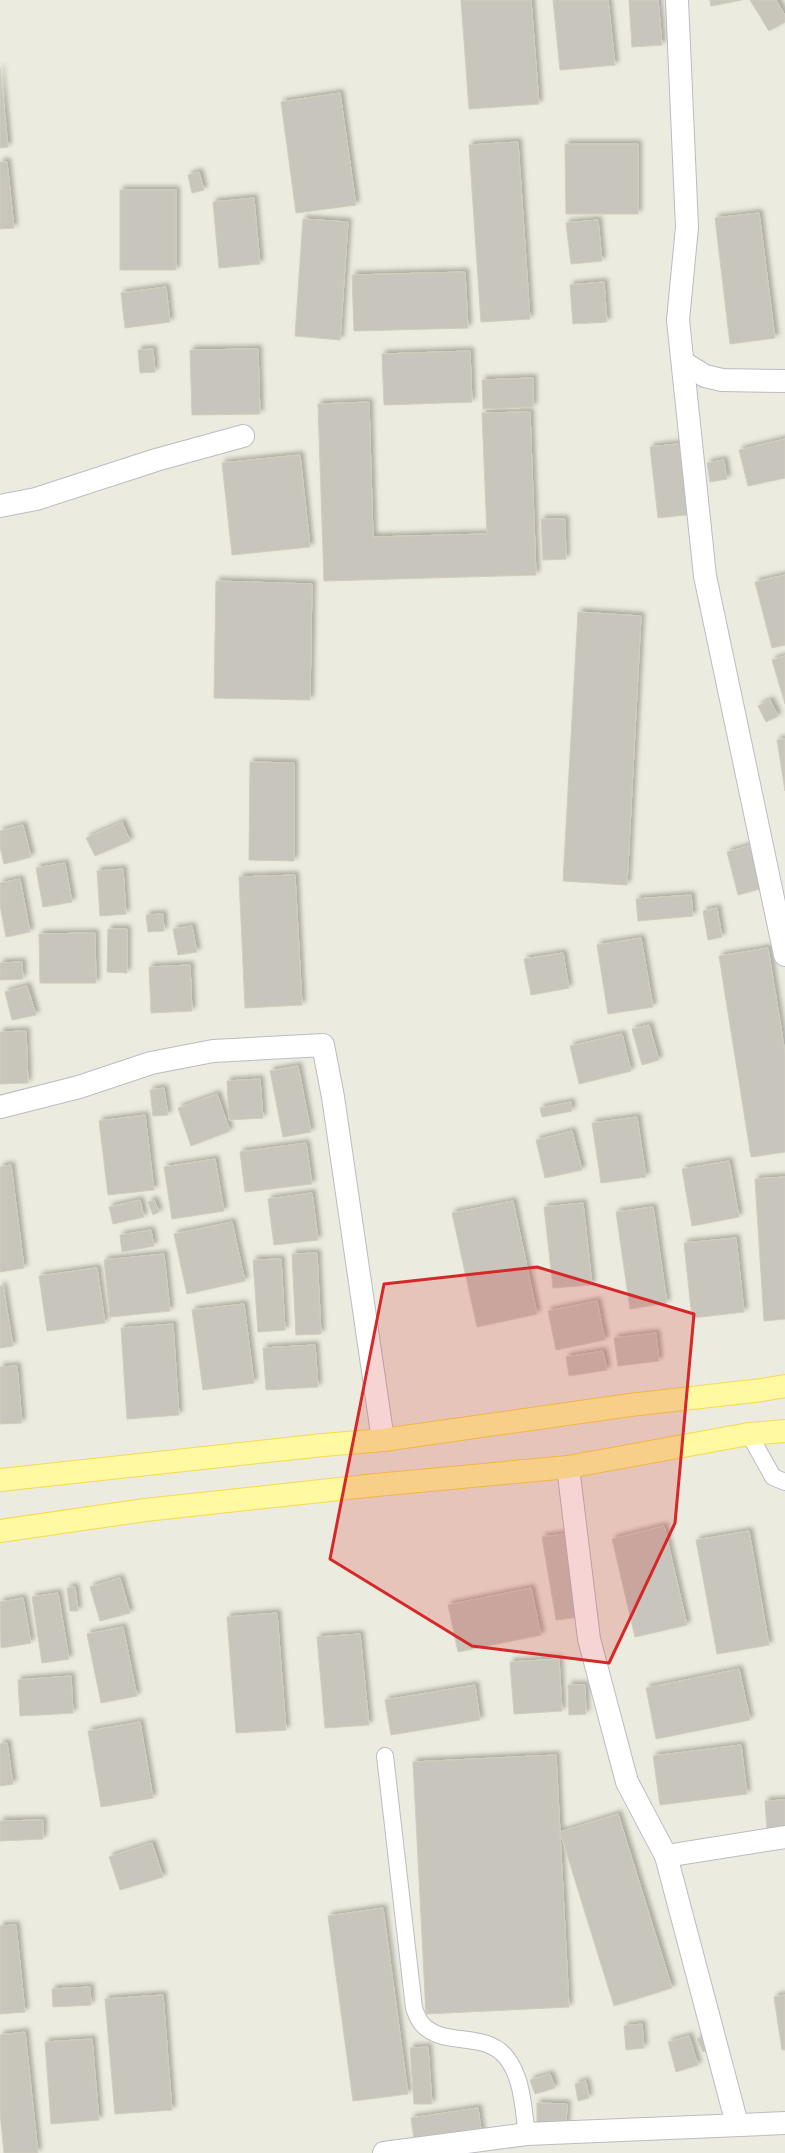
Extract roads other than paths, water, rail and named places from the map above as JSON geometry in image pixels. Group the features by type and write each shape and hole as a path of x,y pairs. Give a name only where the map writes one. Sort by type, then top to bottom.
{"main road":[{"path":"0,1480 323,1445 383,1440 630,1405 785,1386"},
{"path":"0,1531 153,1510 376,1485 568,1468 749,1434 785,1431"}],"street":[{"path":"677,0 687,227 678,320 684,363 705,576 785,955"},
{"path":"684,363 705,376 722,380 785,381"},
{"path":"0,506 36,499 156,460 243,436"},
{"path":"0,1107 79,1087 159,1062 213,1051 323,1045 333,1097 383,1440"},
{"path":"568,1468 589,1639 627,1782 666,1856 737,2124"},
{"path":"666,1856 785,1836"},
{"path":"384,2153 527,2134 785,2123"}],"lane":[{"path":"749,1434 773,1477 785,1482"},
{"path":"385,1756 414,2008 422,2025 443,2037 487,2043 506,2057 518,2081 527,2134"}]}
